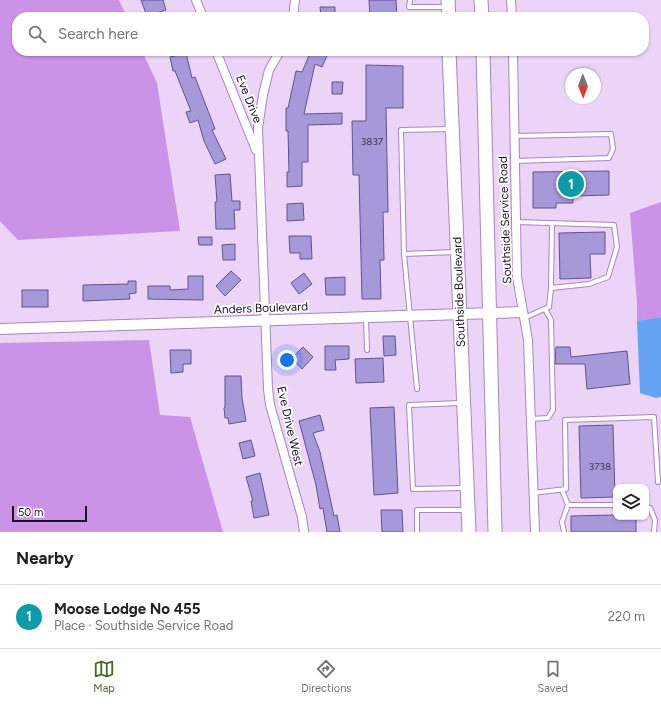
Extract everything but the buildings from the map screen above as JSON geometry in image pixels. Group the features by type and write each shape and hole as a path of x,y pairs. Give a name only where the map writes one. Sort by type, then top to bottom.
{"highway":[{"path":"481,0 482,12"},
{"name":"Southside Boulevard","path":"449,56 469,532"},
{"path":"482,56 495,532"}],"street":[{"path":"196,0 201,12"},
{"path":"294,12 296,0"},
{"path":"511,0 512,12"},
{"name":"Eve Drive","path":"218,56 248,127 258,156"},
{"path":"258,156 258,128 263,95 269,70 277,56"},
{"name":"Southside Service Road","path":"513,56 517,278 528,340 535,532"},
{"name":"Eve Drive West","path":"258,156 268,389 270,405 302,517 304,532"},
{"name":"Anders Boulevard","path":"0,329 460,314 523,315"}],"lane":[{"path":"410,0 409,7 448,8"},
{"path":"417,389 404,254 401,130 452,129"},
{"path":"514,136 611,134 614,149 609,158 515,161"},
{"path":"516,222 614,225 616,247 608,277 589,284 550,288"},
{"path":"523,315 549,307 552,224"},
{"path":"404,254 458,252"},
{"path":"530,419 548,418 554,410 552,320 545,309"},
{"path":"366,317 367,350"},
{"path":"464,403 409,405 409,413 413,489 468,488"},
{"path":"533,493 566,490 565,420 654,417 658,482"},
{"path":"562,490 568,505 562,522 564,532"},
{"path":"568,505 613,504"},
{"path":"649,508 656,520 654,532"},
{"path":"417,532 417,510 468,510"}],"shaded area":[{"path":"0,0 119,0 125,12 12,12 12,56 144,56 157,83 180,231 18,240 0,221"},
{"path":"661,202 661,317 637,321 637,302 630,213"},
{"path":"149,340 160,415 190,417 223,532 0,532 0,343"}],"water":[{"path":"661,317 661,397 656,398 640,393 637,321"}],"place":[{"name":"Moose Lodge No 455","path":"571,184"}]}
